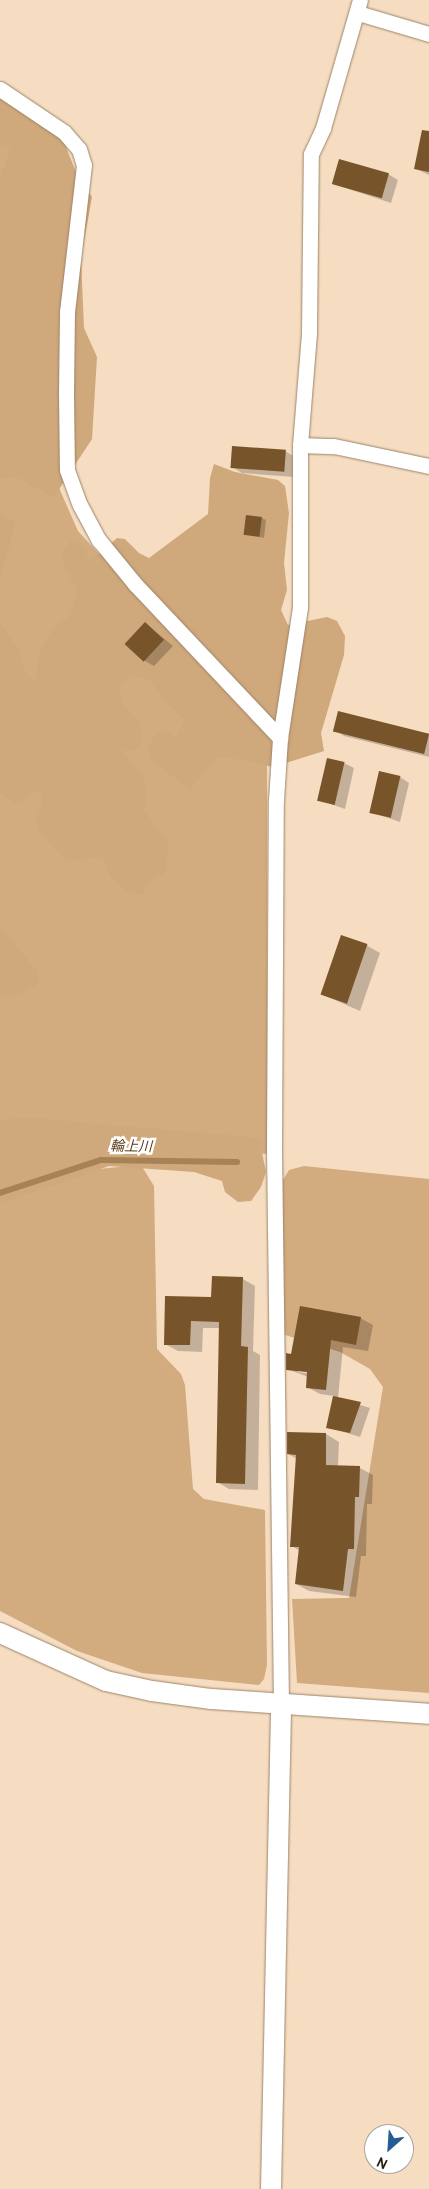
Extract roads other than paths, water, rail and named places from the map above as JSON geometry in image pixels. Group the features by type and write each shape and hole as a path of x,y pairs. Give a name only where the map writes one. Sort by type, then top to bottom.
{"street":[{"path":"271,2189 281,1705 274,1149 276,800 280,738 300,607 300,445 309,332 312,154 359,7 429,34"},
{"path":"0,89 64,132 79,148 84,165 67,312 66,393 67,470 80,505 99,540 135,584 280,738"},
{"path":"300,445 334,446 429,466"},
{"path":"0,1633 106,1680 211,1700 429,1714"}],"waterway":[{"name":"輪上川","path":"0,1193 101,1160 237,1162"}]}
